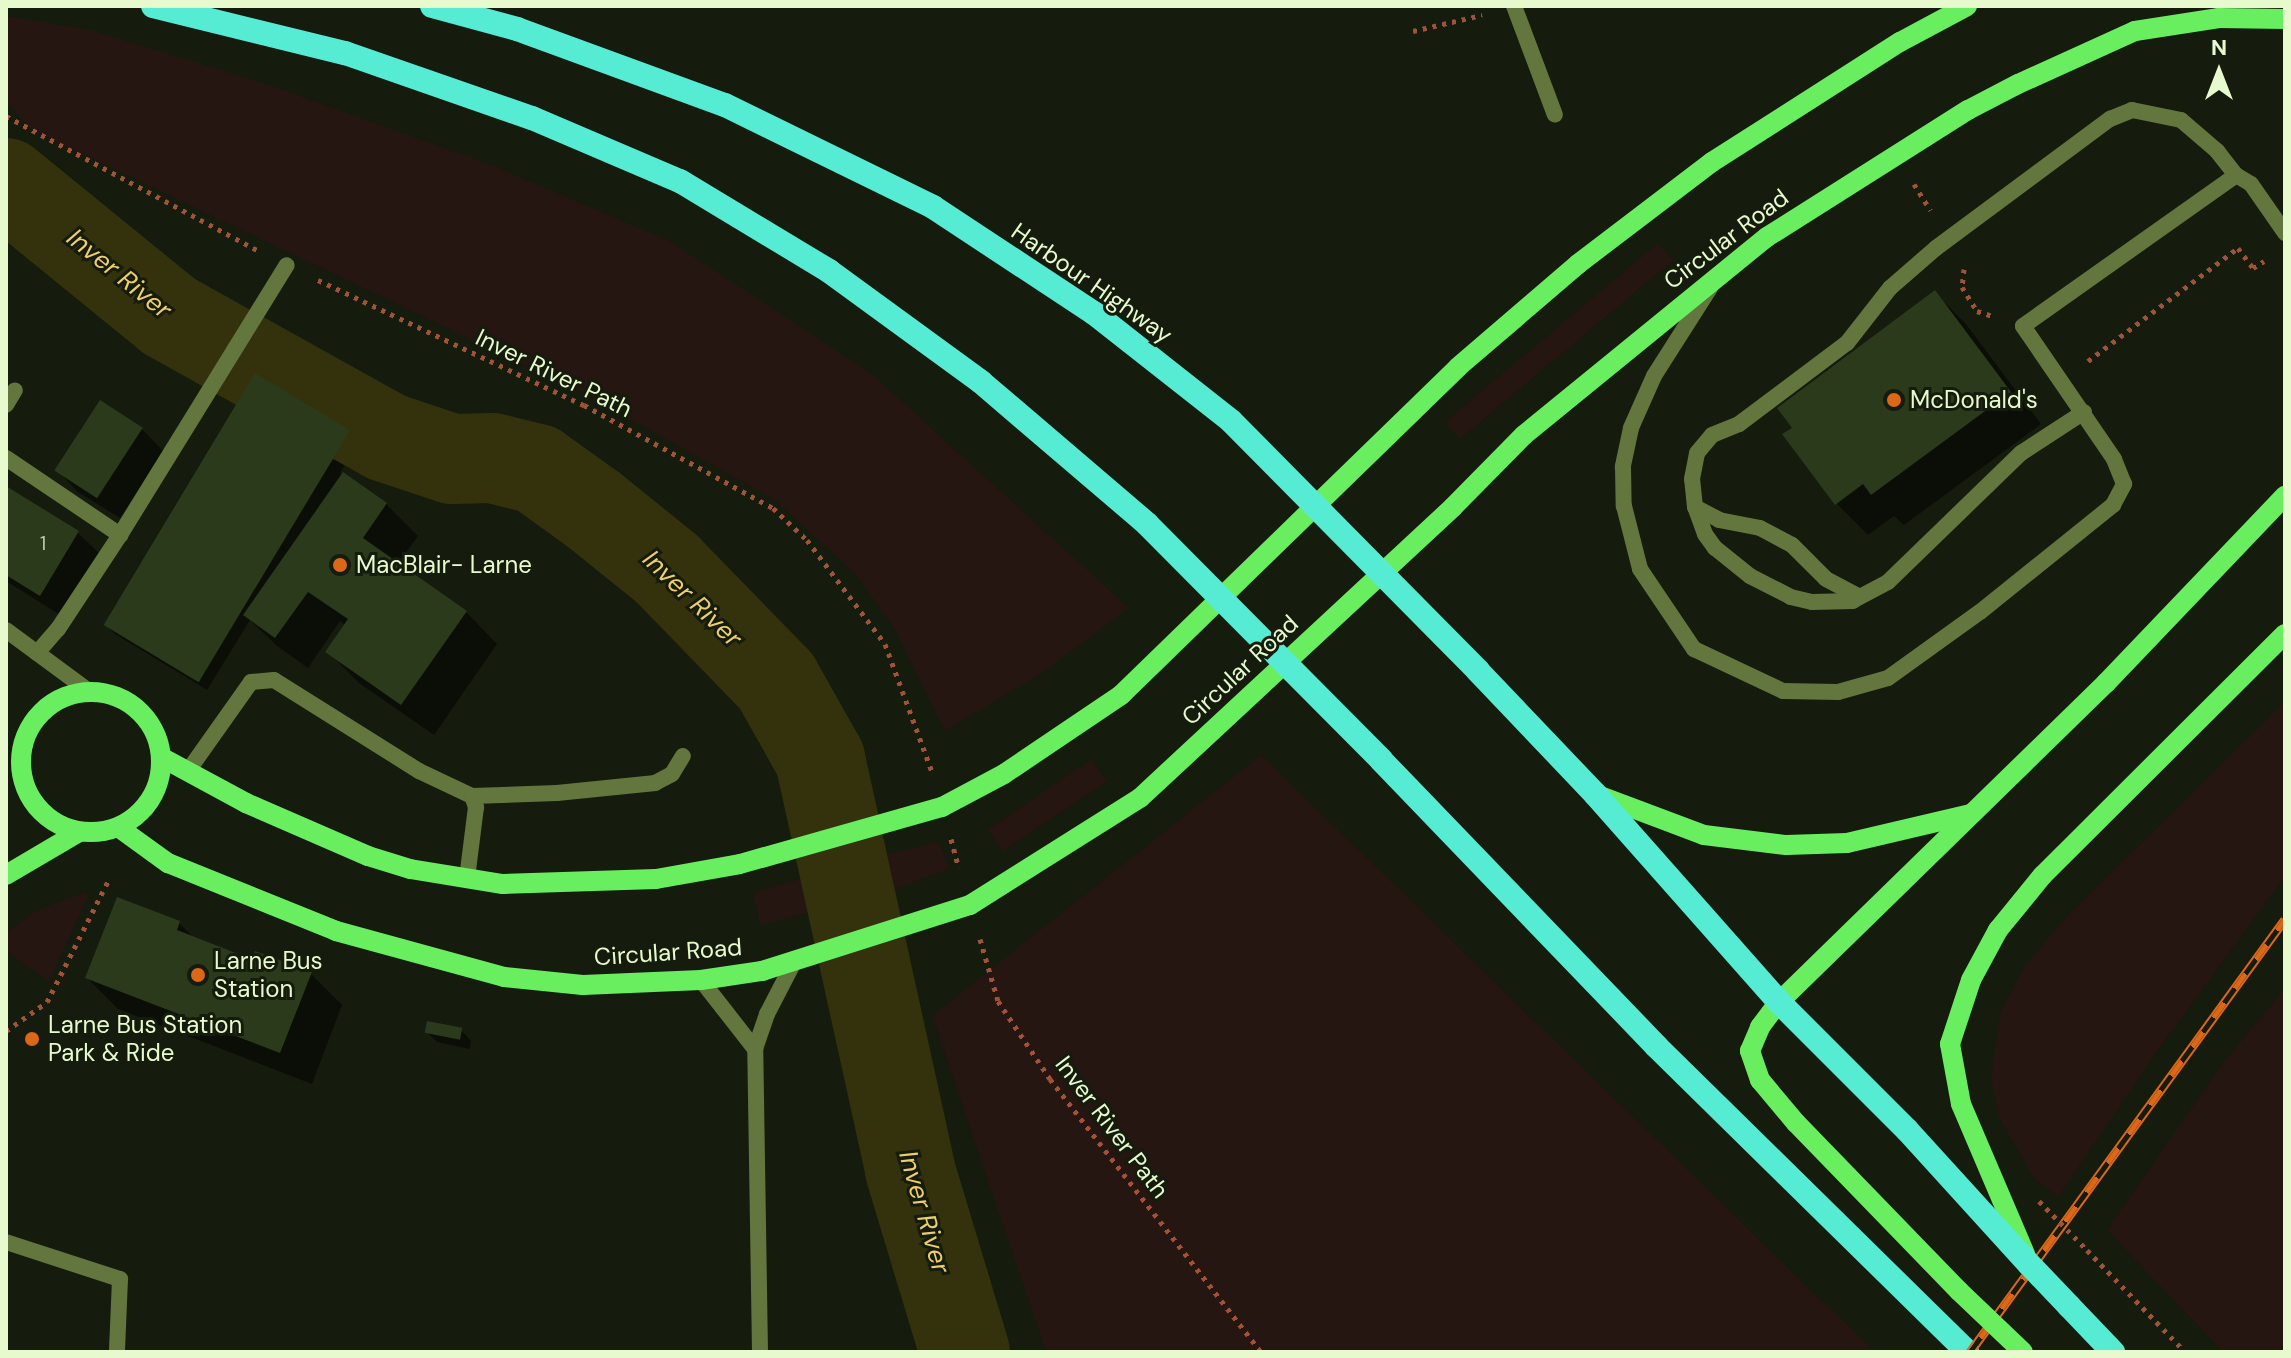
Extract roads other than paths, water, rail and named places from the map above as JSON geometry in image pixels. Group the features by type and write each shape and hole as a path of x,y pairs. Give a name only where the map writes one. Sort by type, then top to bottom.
{"highway":[{"path":"153,6 345,53 532,118 680,181 829,271 981,382 1147,524 1381,760 1656,1046 1967,1352"},
{"name":"Harbour Highway","path":"432,6 517,29 725,105 933,207 1094,313 1231,421 1595,794 1779,1002 1907,1130 2113,1352"}],"main road":[{"path":"161,757 246,803 368,856 410,869 503,884 656,879 775,854 917,817 942,807 1004,774 1121,695 1458,367 1578,264 1712,162 1900,42 1967,6"},
{"name":"Circular Road","path":"118,827 168,863 336,931 504,977 583,985 701,980 762,971 970,905 1140,798 1453,507 1524,435 1767,237 1895,153 2018,84 2135,31 2219,18 2285,19"},
{"path":"2023,1352 1959,1291 1796,1123 1760,1080 1750,1051 1760,1027 1779,1002 2106,683 2285,496"},
{"path":"2029,1264 1961,1104 1950,1044 1971,980 1998,930 2042,876 2285,634"},
{"path":"6,777 20,758 34,720 48,705 66,696 90,692 109,694 129,703 146,717 157,736 161,757 160,779 151,799 137,815 118,827 79,832 6,875"},
{"path":"20,758 30,797 43,813 79,832"},
{"path":"1595,794 1704,835 1786,845 1847,843 1972,814"}],"street":[{"path":"1514,7 1555,115"},
{"path":"2084,412 2021,453 1908,565 1888,582 1860,597 1834,603 1812,602 1791,597 1750,576 1715,548 1705,534 1695,507 1692,479 1697,453 1712,435 1739,424 1847,343 1890,288 1948,238 2097,127 2132,110 2181,120 2217,151 2236,175 2251,184 2285,233"},
{"path":"1720,273 1654,376 1631,428 1623,467 1624,506 1640,569 1694,649 1783,691 1838,692 1888,678 1980,612 2113,505 2124,484 2114,459 2023,326 2236,175"},
{"path":"37,653 58,629 120,535 287,265"},
{"path":"6,458 120,535"},
{"path":"1695,507 1719,520 1760,528 1792,545 1826,579 1860,597"},
{"path":"6,630 90,692"},
{"path":"188,771 251,682 262,679 274,680 419,771 472,796 557,793 655,783 672,774 683,756"},
{"path":"467,878 476,807 472,796"},
{"path":"760,1352 755,1049 767,1014 798,959"},
{"path":"701,980 755,1049"},
{"path":"6,1242 120,1279 117,1352"}],"waterway":[{"name":"Inver River","path":"6,183 169,316 386,437 452,459 492,458 537,469 667,569 776,681 820,759 910,1170 965,1352"}],"railway":[{"path":"1970,1352 2285,919"}],"place":[{"name":"McDonald's","path":"1894,400"},
{"name":"MacBlair- Larne","path":"340,565"},
{"name":"Larne Bus Station","path":"198,975"},
{"name":"Larne Bus Station Park & Ride","path":"32,1039"}]}
